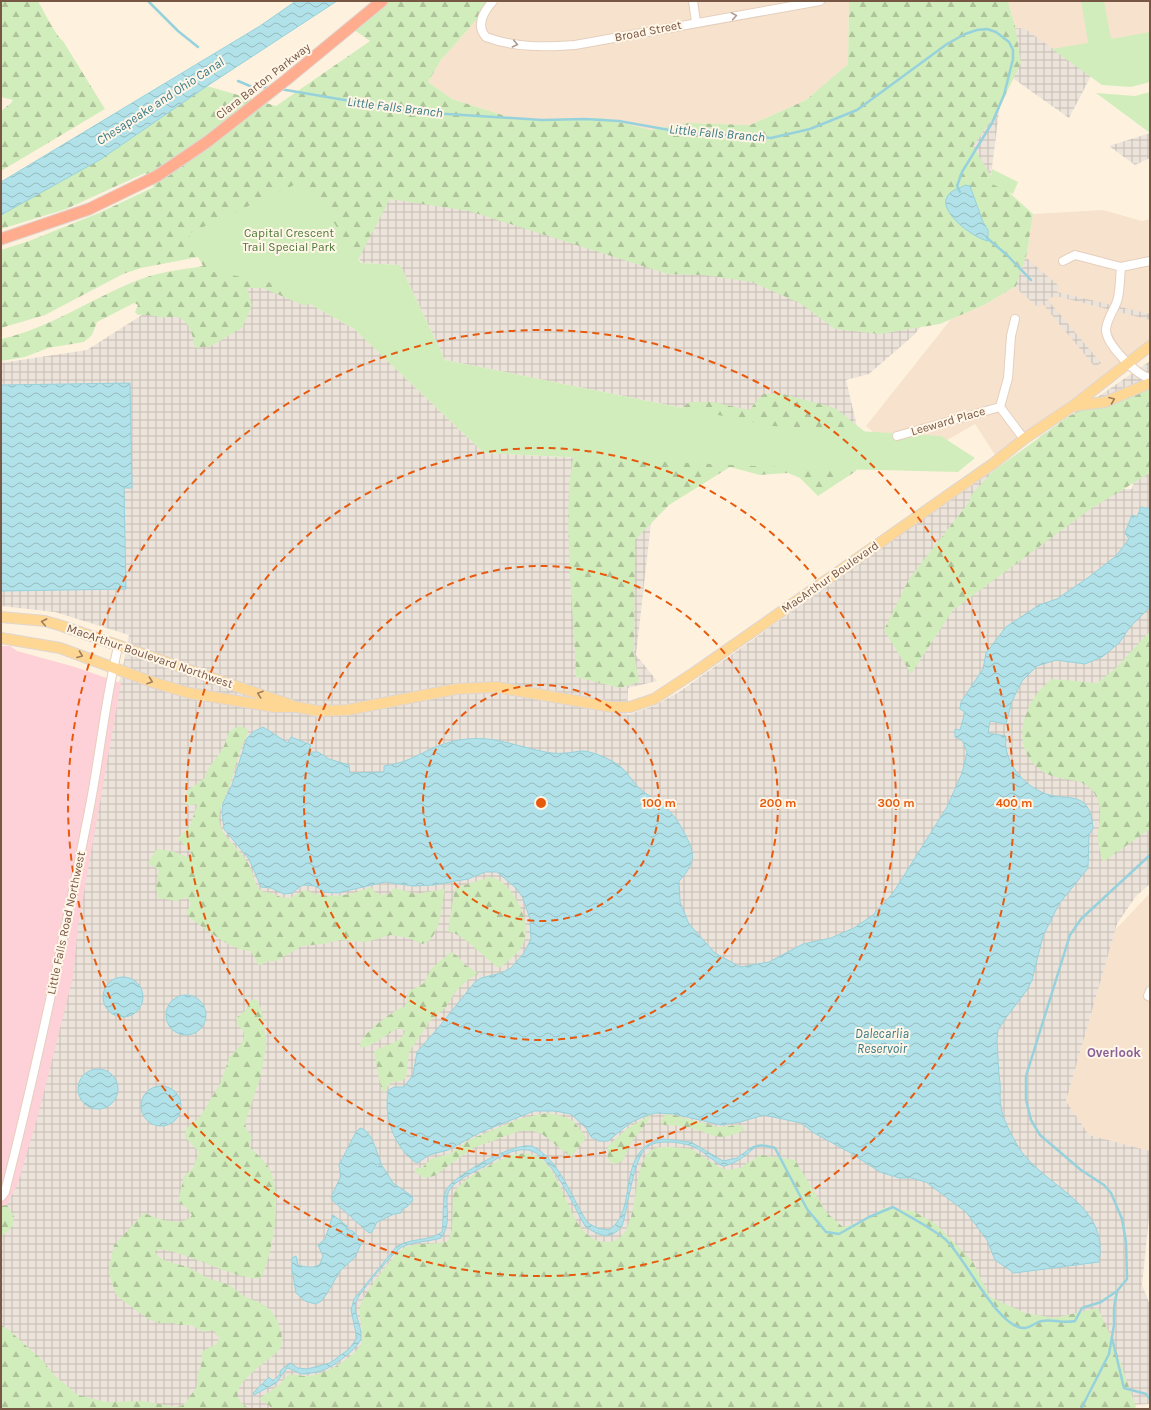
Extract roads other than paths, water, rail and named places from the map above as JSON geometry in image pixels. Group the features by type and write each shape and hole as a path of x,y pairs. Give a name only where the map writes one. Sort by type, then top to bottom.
{"highway":[{"name":"Clara Barton Parkway","path":"1,239 89,209 157,176 200,147 286,80 382,1"}],"main road":[{"name":"MacArthur Boulevard","path":"477,687 516,690 612,707 630,708 654,699 994,463 1024,439 1074,406 1150,346"},
{"path":"1074,406 1105,402 1150,384"},
{"name":"MacArthur Boulevard Northwest","path":"1,617 45,622 238,686 297,708"},
{"name":"MacArthur Boulevard Northwest","path":"1,638 60,648 152,682 189,693 274,707 318,711 347,710 456,689 477,687"}],"street":[{"name":"Broad Street","path":"492,1 484,11 480,25 486,37 524,46 549,47 575,45 797,3 820,1"},
{"path":"692,1 696,22"},
{"path":"1063,261 1075,255 1121,267 1150,261"},
{"path":"1121,267 1118,298 1106,327 1106,333 1111,343 1128,364 1144,376 1150,378"},
{"path":"1015,319 1011,336 1008,378 1000,407 1024,439"},
{"name":"Leeward Place","path":"897,436 1000,407"},
{"name":"Little Falls Road Northwest","path":"1,1197 5,1192 18,1142 70,904 93,790 113,668 118,647"},
{"path":"1150,991 1148,996 1150,996"}],"water":[{"name":"Chesapeake and Ohio Canal","path":"296,1 337,1 207,86 101,159 1,215 1,182 260,26"},
{"path":"965,185 970,186 983,222 988,230 988,241 975,235 959,224 948,210 946,203 948,195 952,191"},
{"path":"130,383 132,488 124,488 126,589 1,591 1,385"},
{"name":"Dalecarlia Reservoir","path":"1141,507 1150,509 1150,607 1130,627 1119,643 1102,657 1085,664 1056,660 1037,666 1022,681 1012,701 1006,724 990,721 988,733 1006,736 1008,756 1012,766 1026,782 1044,793 1054,796 1073,798 1081,801 1090,812 1092,818 1093,828 1089,835 1088,868 1059,904 1043,936 1032,980 1027,990 998,1030 997,1040 1000,1104 1007,1125 1016,1143 1027,1158 1084,1209 1094,1224 1100,1241 1099,1262 1014,1273 995,1260 987,1240 966,1212 926,1182 911,1178 899,1178 880,1172 849,1152 814,1133 801,1123 764,1115 740,1122 721,1125 674,1114 656,1113 647,1115 630,1123 608,1141 599,1141 591,1137 587,1129 571,1114 555,1111 534,1111 481,1132 448,1150 429,1155 417,1163 409,1157 402,1149 392,1131 387,1110 389,1090 394,1087 404,1087 413,1075 417,1052 475,982 481,978 501,973 511,968 524,953 531,939 530,919 523,898 516,888 497,872 485,872 468,879 433,885 414,886 385,882 337,893 325,892 315,886 305,885 301,886 292,893 284,894 271,888 261,887 249,859 224,829 222,812 223,803 232,785 247,738 253,732 263,727 288,743 291,737 311,745 308,752 318,752 329,759 349,765 350,773 384,772 384,766 403,762 444,744 467,739 489,739 553,753 583,751 604,757 622,768 640,789 672,813 685,833 691,847 692,860 686,873 679,881 680,902 689,924 715,953 740,967 769,962 803,944 831,938 854,928 873,915 893,893 947,807 962,773 967,752 962,740 955,737 955,729 960,730 965,712 960,709 961,702 983,669 986,653 1006,627 1039,605 1057,599 1116,556 1129,539 1125,533 1132,515 1137,517"},
{"path":"123,977 137,983 143,997 137,1011 123,1017 109,1011 103,997 109,983"},
{"path":"186,995 194,997 200,1001 204,1007 206,1015 204,1023 200,1029 194,1033 186,1035 178,1033 172,1029 168,1023 166,1015 168,1007 172,1001 178,997"},
{"path":"98,1069 106,1071 112,1075 116,1081 118,1089 116,1097 112,1103 106,1107 98,1109 90,1107 84,1103 80,1097 78,1089 80,1081 84,1075 90,1071"},
{"path":"161,1086 169,1088 175,1092 179,1098 181,1106 179,1114 175,1120 169,1124 161,1126 153,1124 147,1120 143,1114 141,1106 143,1098 147,1092 153,1088"},
{"path":"360,1128 368,1133 374,1143 381,1163 376,1165 377,1167 381,1164 393,1183 412,1196 413,1200 407,1207 403,1208 401,1213 394,1214 377,1222 372,1232 369,1233 333,1201 331,1197 341,1176 339,1165 356,1132"},
{"path":"663,1139 691,1142 723,1161 737,1158 752,1147 755,1147 736,1161 723,1166 692,1146 675,1142 651,1144 642,1153 638,1161 622,1226 618,1231 609,1235 600,1234 585,1226 561,1182 545,1160 537,1153 528,1150 517,1150 502,1156 463,1178 450,1189 447,1199 447,1224 441,1238 402,1247 369,1282 358,1298 355,1306 361,1333 360,1342 357,1346 332,1366 319,1371 302,1374 287,1368 276,1383 254,1395 253,1393 269,1377 273,1381 280,1374 281,1370 290,1363 298,1368 307,1369 330,1363 349,1349 357,1338 351,1310 354,1299 396,1247 408,1242 431,1237 442,1232 446,1190 451,1184 473,1168 501,1153 515,1148 526,1146 534,1147 551,1162 558,1171 588,1223 597,1228 609,1230 618,1221 624,1209 629,1180 638,1154 648,1145"},
{"path":"333,1215 347,1226 346,1229 353,1231 362,1242 355,1257 340,1271 326,1295 320,1302 315,1304 305,1301 296,1293 292,1269 292,1258 296,1256 298,1265 312,1267 320,1264 323,1256 318,1245 325,1239"}],"waterway":[{"name":"Little Falls Branch","path":"148,1 178,31 198,47"},
{"name":"Little Falls Branch","path":"280,89 415,112 542,120 585,119 619,121 675,131 771,138 810,129 857,110 947,44 965,34 977,30 987,29 996,32 1009,42 1013,50 1013,59 1004,95 992,123 962,172 957,186 960,192"},
{"name":"Little Falls Branch","path":"238,81 250,86 271,88"},
{"name":"Little Falls Branch","path":"987,238 1007,255 1031,280"},
{"path":"1081,1409 1109,1354 1114,1325 1114,1308 1117,1291 1127,1279 1126,1242 1122,1219 1111,1193 1104,1185 1081,1170 1040,1135 1031,1120 1026,1100 1026,1076 1070,935 1081,919 1150,855"},
{"path":"751,1149 757,1146 775,1148 807,1209 826,1232 839,1234 869,1217 893,1207 933,1230 945,1239 953,1248 993,1305 1004,1317 1015,1325 1025,1328 1042,1321 1075,1321 1082,1308 1101,1302 1117,1291"},
{"path":"1112,1338 1124,1388 1146,1394 1150,1399"}],"district":[{"name":"Overlook","path":"1114,1052"}],"park label":[{"name":"Capital Crescent Trail Special Park","path":"289,240"}]}
